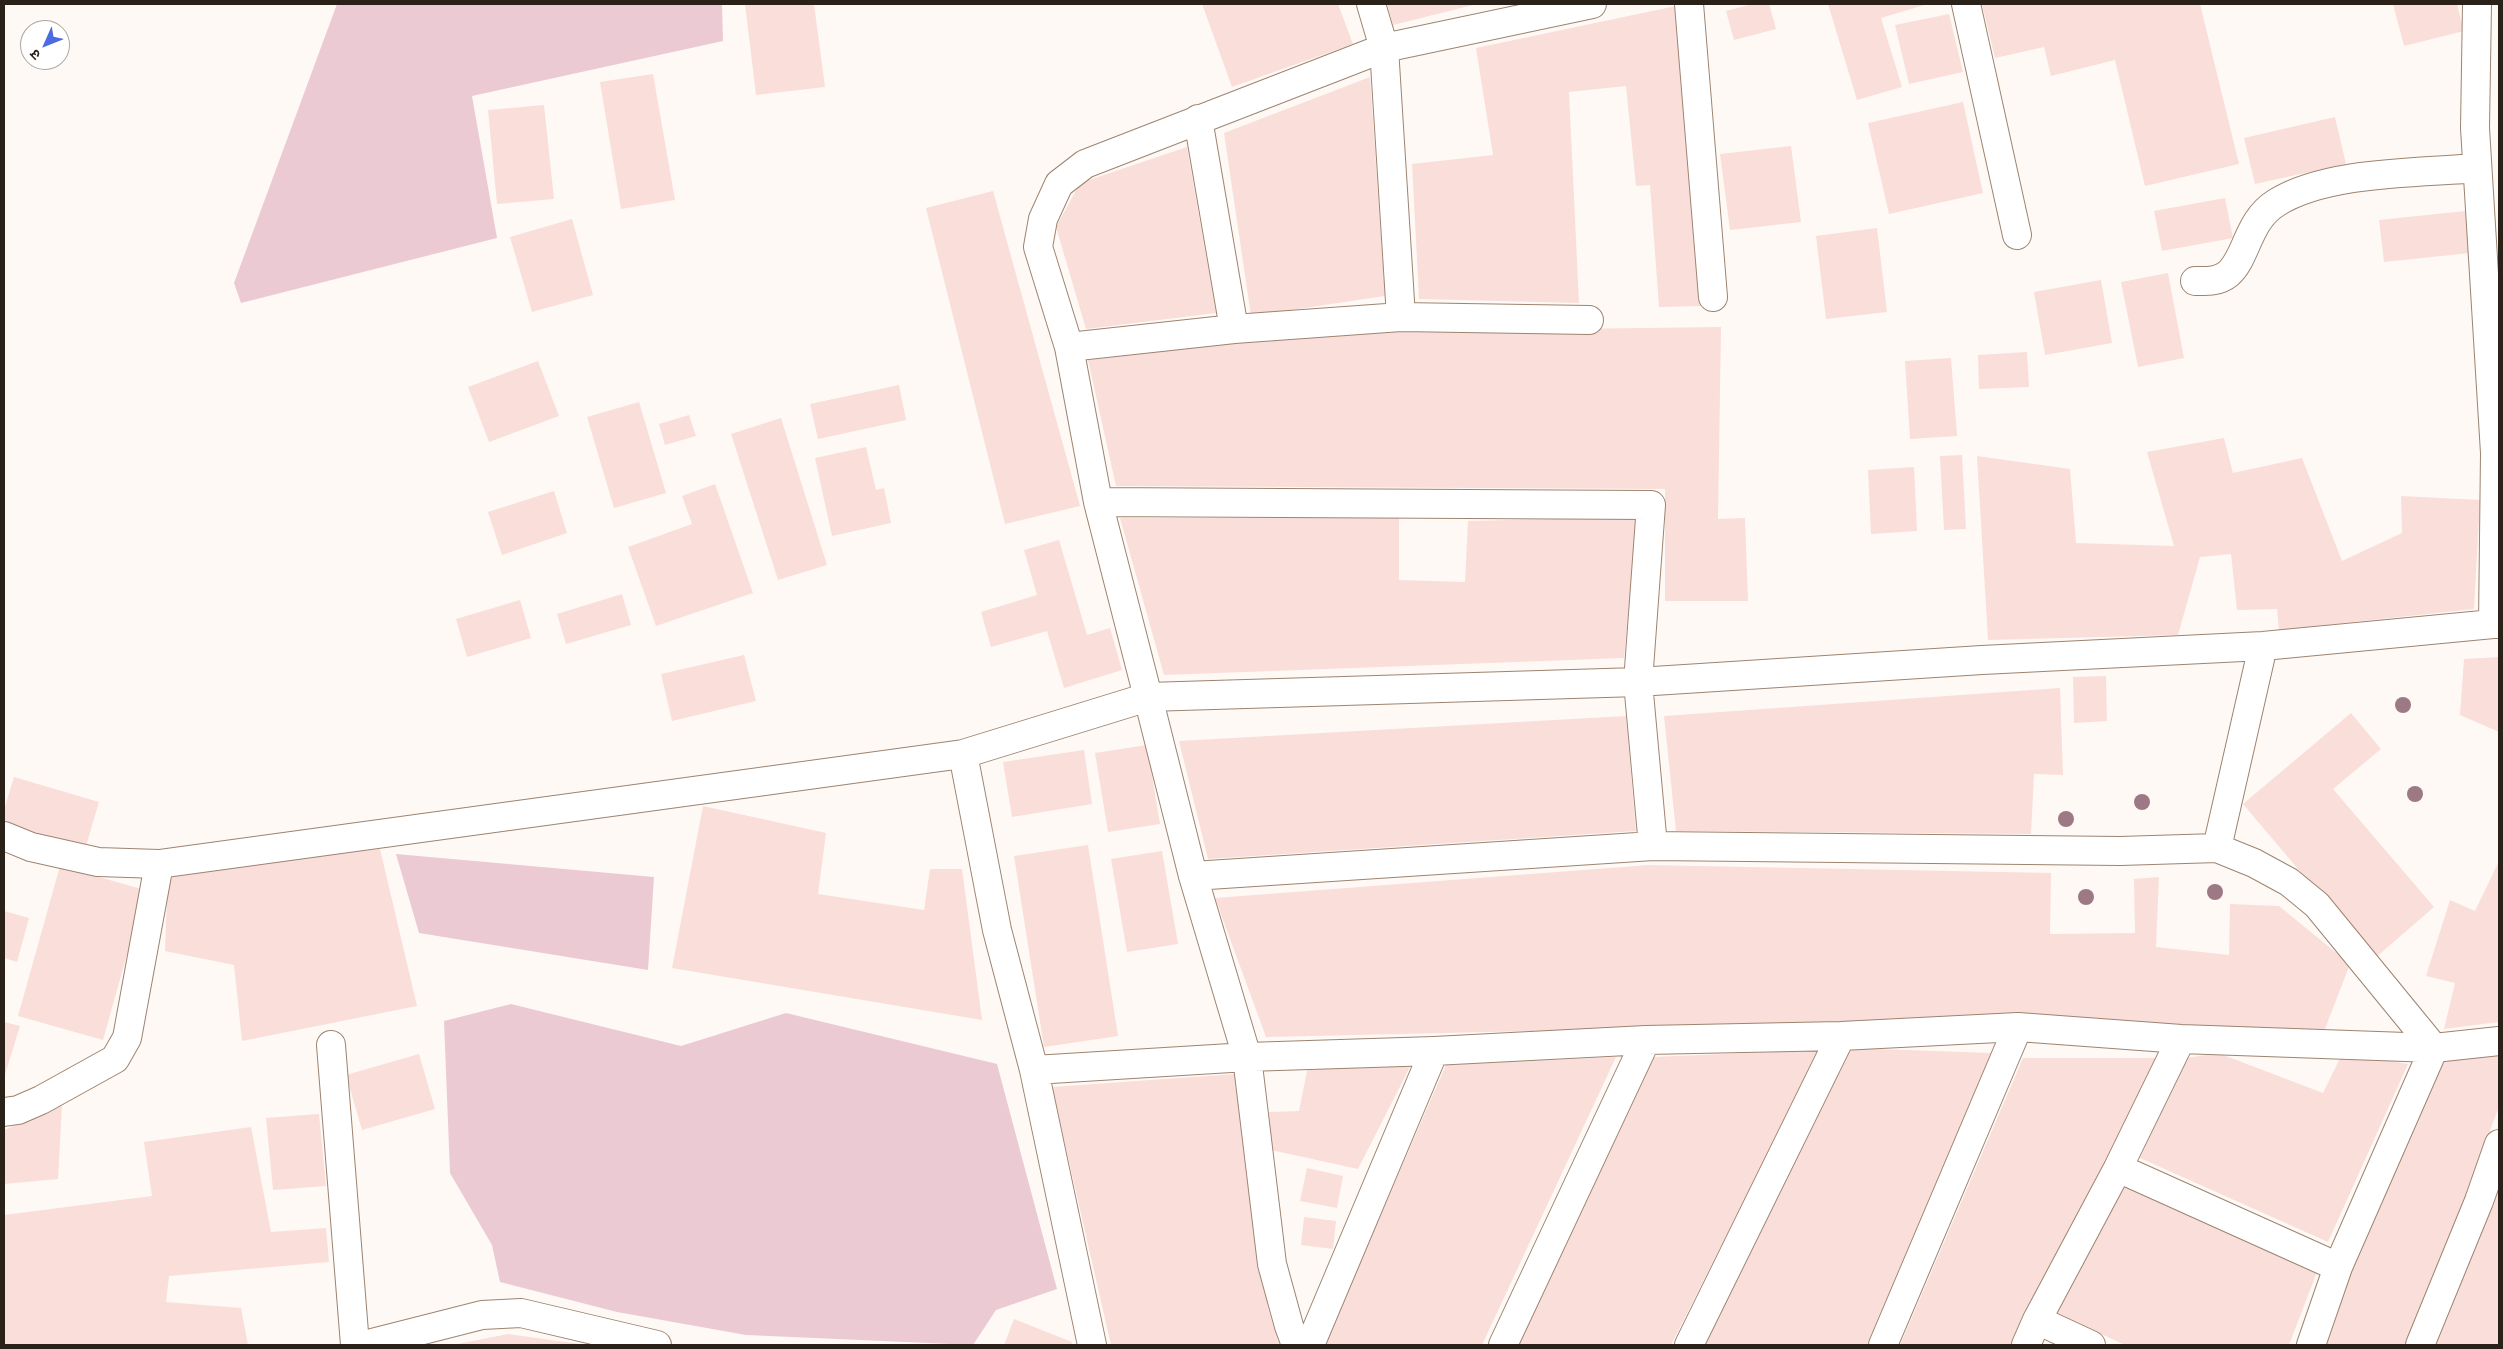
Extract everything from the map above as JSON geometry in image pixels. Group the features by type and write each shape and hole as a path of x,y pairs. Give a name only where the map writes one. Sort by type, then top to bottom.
{"street":[{"path":"1371,4 1384,48 1401,317"},
{"path":"1296,1345 1288,1326 1272,1264 1246,1057 1193,876 1098,502 1069,347 1038,247 1043,219 1059,184 1085,164 1198,119 1384,48 1592,4"},
{"path":"1689,4 1713,297"},
{"path":"1966,4 2017,235"},
{"path":"4,836 31,846 98,862 159,864 963,754 1148,697 1638,682 1982,660 2263,646 2496,624 2497,453 2475,128 2476,4"},
{"path":"1198,119 1234,329"},
{"path":"2195,281 2212,282 2228,274 2257,221 2275,203 2303,190 2337,181 2477,168"},
{"path":"1069,347 1234,329 1401,317 1589,320"},
{"path":"1098,502 1651,505 1638,682 1653,846"},
{"path":"2217,848 2263,646"},
{"path":"963,754 997,930 1034,1070 1092,1345"},
{"path":"1193,876 1653,846 2110,851 2217,848 2254,863 2290,882 2317,905 2434,1048"},
{"path":"4,1112 18,1110 41,1100 115,1059 127,1038 159,864"},
{"path":"1034,1070 1246,1057 1434,1051 1646,1040 1841,1036 2018,1027 2182,1039 2434,1048 2499,1042"},
{"path":"1883,1345 2018,1027"},
{"path":"1689,1345 1841,1036"},
{"path":"2026,1345 2037,1320 2118,1168 2182,1039"},
{"path":"1503,1345 1646,1040"},
{"path":"331,1045 355,1345"},
{"path":"2312,1345 2338,1267 2434,1048"},
{"path":"1310,1345 1434,1051"},
{"path":"2420,1345 2479,1201 2499,1144"},
{"path":"2118,1168 2338,1267"},
{"path":"364,1345 398,1341 482,1315 520,1313 657,1345"},
{"path":"2037,1320 2091,1345"}],"shaded area":[{"path":"337,4 722,4 723,41 472,96 497,238 241,303 234,283"},
{"path":"396,854 654,877 648,970 419,933"},
{"path":"511,1004 681,1046 786,1013 997,1064 1057,1289 996,1310 973,1345 746,1335 617,1312 500,1282 492,1245 450,1173 444,1021"}],"building":[{"path":"745,4 814,4 825,87 756,95"},
{"path":"1202,4 1338,4 1353,44 1232,87"},
{"path":"1387,4 1477,4 1393,25"},
{"path":"1752,4 1769,4 1776,29 1734,40 1726,11"},
{"path":"1828,4 1928,4 1881,18 1902,87 1857,100"},
{"path":"1982,4 2200,4 2239,164 2145,186 2115,60 2051,76 2044,47 1995,58"},
{"path":"2393,4 2457,4 2464,31 2404,46"},
{"path":"1676,6 1701,306 1659,307 1650,185 1636,186 1626,86 1569,92 1579,303 1419,299 1412,164 1493,155 1476,48"},
{"path":"1949,14 1963,72 1909,84 1895,25"},
{"path":"653,74 675,200 621,209 600,82"},
{"path":"1370,77 1385,296 1251,316 1224,133"},
{"path":"1963,102 1983,193 1889,214 1868,123"},
{"path":"544,105 554,199 497,204 488,110"},
{"path":"2335,117 2346,164 2255,184 2244,138"},
{"path":"1791,146 1801,222 1730,230 1720,154"},
{"path":"1187,147 1216,313 1086,329 1056,227 1080,183"},
{"path":"993,191 1080,506 1005,524 926,208"},
{"path":"2225,198 2233,238 2162,251 2154,211"},
{"path":"2465,211 2470,253 2384,262 2379,220"},
{"path":"572,219 593,295 532,312 510,237"},
{"path":"1877,228 1887,312 1826,319 1816,236"},
{"path":"2168,273 2184,358 2138,367 2121,282"},
{"path":"2101,280 2112,343 2045,355 2034,292"},
{"path":"1721,327 1718,519 1745,518 1748,601 1665,601 1665,489 1116,486 1088,360 1238,342 1411,331"},
{"path":"2027,352 2029,387 1979,389 1978,355"},
{"path":"1951,358 1957,436 1910,439 1905,361"},
{"path":"538,361 559,416 489,442 468,387"},
{"path":"899,385 906,420 818,439 810,404"},
{"path":"639,402 666,493 614,508 587,417"},
{"path":"689,415 696,436 665,445 659,424"},
{"path":"781,418 827,565 778,580 731,434"},
{"path":"2224,438 2233,473 2302,458 2342,561 2402,533 2401,496 2480,500 2474,609 2279,630 2277,609 2237,610 2231,554 2200,557 2178,635 1988,640 1977,456 2070,469 2076,543 2174,546 2147,452"},
{"path":"866,447 876,490 884,488 891,523 832,536 815,458"},
{"path":"1962,455 1966,529 1944,530 1940,456"},
{"path":"1914,467 1917,531 1871,534 1868,470"},
{"path":"715,484 753,593 656,626 628,547 692,524 682,496"},
{"path":"554,491 567,533 502,555 488,512"},
{"path":"1637,517 1624,658 1164,675 1120,518 1399,518 1399,580 1465,582 1468,521"},
{"path":"1059,540 1087,635 1110,628 1122,670 1064,688 1047,631 991,647 981,612 1037,595 1024,550"},
{"path":"622,594 631,625 566,644 557,614"},
{"path":"520,600 531,638 467,657 456,619"},
{"path":"744,655 756,701 672,721 661,674"},
{"path":"2499,657 2499,732 2460,715 2464,659"},
{"path":"2106,676 2107,721 2074,723 2073,677"},
{"path":"2060,688 2063,775 2034,774 2031,834 1676,831 1664,716"},
{"path":"2351,713 2381,749 2333,789 2434,907 2374,959 2243,804"},
{"path":"1626,716 1636,831 1208,859 1179,741"},
{"path":"1147,745 1160,824 1108,832 1095,753"},
{"path":"1084,750 1092,804 1012,817 1003,762"},
{"path":"14,777 99,802 84,853 4,829 4,810"},
{"path":"703,806 826,833 818,894 924,910 930,869 962,869 982,1020 672,968"},
{"path":"1088,845 1118,1036 1044,1047 1014,856"},
{"path":"380,849 417,1006 242,1041 234,965 165,951 168,871"},
{"path":"1162,851 1178,944 1127,952 1111,859"},
{"path":"2499,861 2499,1022 2444,1029 2455,983 2426,976 2450,900 2475,911"},
{"path":"1649,865 2051,873 2050,934 2135,933 2134,879 2159,877 2156,947 2229,955 2230,904 2279,906 2350,964 2323,1034 1841,1024 1266,1037 1215,898"},
{"path":"60,866 145,890 103,1040 18,1016"},
{"path":"4,911 29,918 17,962 4,958"},
{"path":"4,1022 20,1026 4,1078"},
{"path":"1848,1048 1992,1053 1867,1345 1702,1345"},
{"path":"1820,1050 1671,1345 1516,1345 1652,1057"},
{"path":"2343,1052 2408,1064 2328,1242 2140,1158 2186,1058 2218,1053 2323,1093"},
{"path":"419,1054 435,1109 362,1130 346,1075"},
{"path":"2499,1055 2499,1107 2408,1345 2326,1345 2347,1281 2440,1058"},
{"path":"1616,1057 1482,1345 1324,1345 1446,1065"},
{"path":"2023,1058 2161,1058 2026,1313 2012,1345 1900,1345"},
{"path":"1413,1061 1358,1169 1271,1150 1269,1112 1299,1111 1308,1066"},
{"path":"1235,1074 1268,1308 1279,1345 1111,1345 1052,1087"},
{"path":"62,1105 58,1179 4,1184 4,1130"},
{"path":"319,1114 326,1186 273,1190 266,1118"},
{"path":"251,1127 271,1232 326,1228 329,1262 169,1276 166,1302 241,1308 248,1345 4,1345 4,1215 152,1196 144,1142"},
{"path":"1307,1168 1343,1176 1337,1208 1300,1201"},
{"path":"2124,1184 2317,1272 2289,1345 2125,1345 2056,1313"},
{"path":"2499,1187 2499,1345 2432,1345 2493,1206"},
{"path":"1304,1217 1336,1221 1333,1249 1301,1245"},
{"path":"1014,1319 1072,1342 1071,1345 1004,1345"},
{"path":"508,1334 579,1344 579,1345 453,1345"}]}
